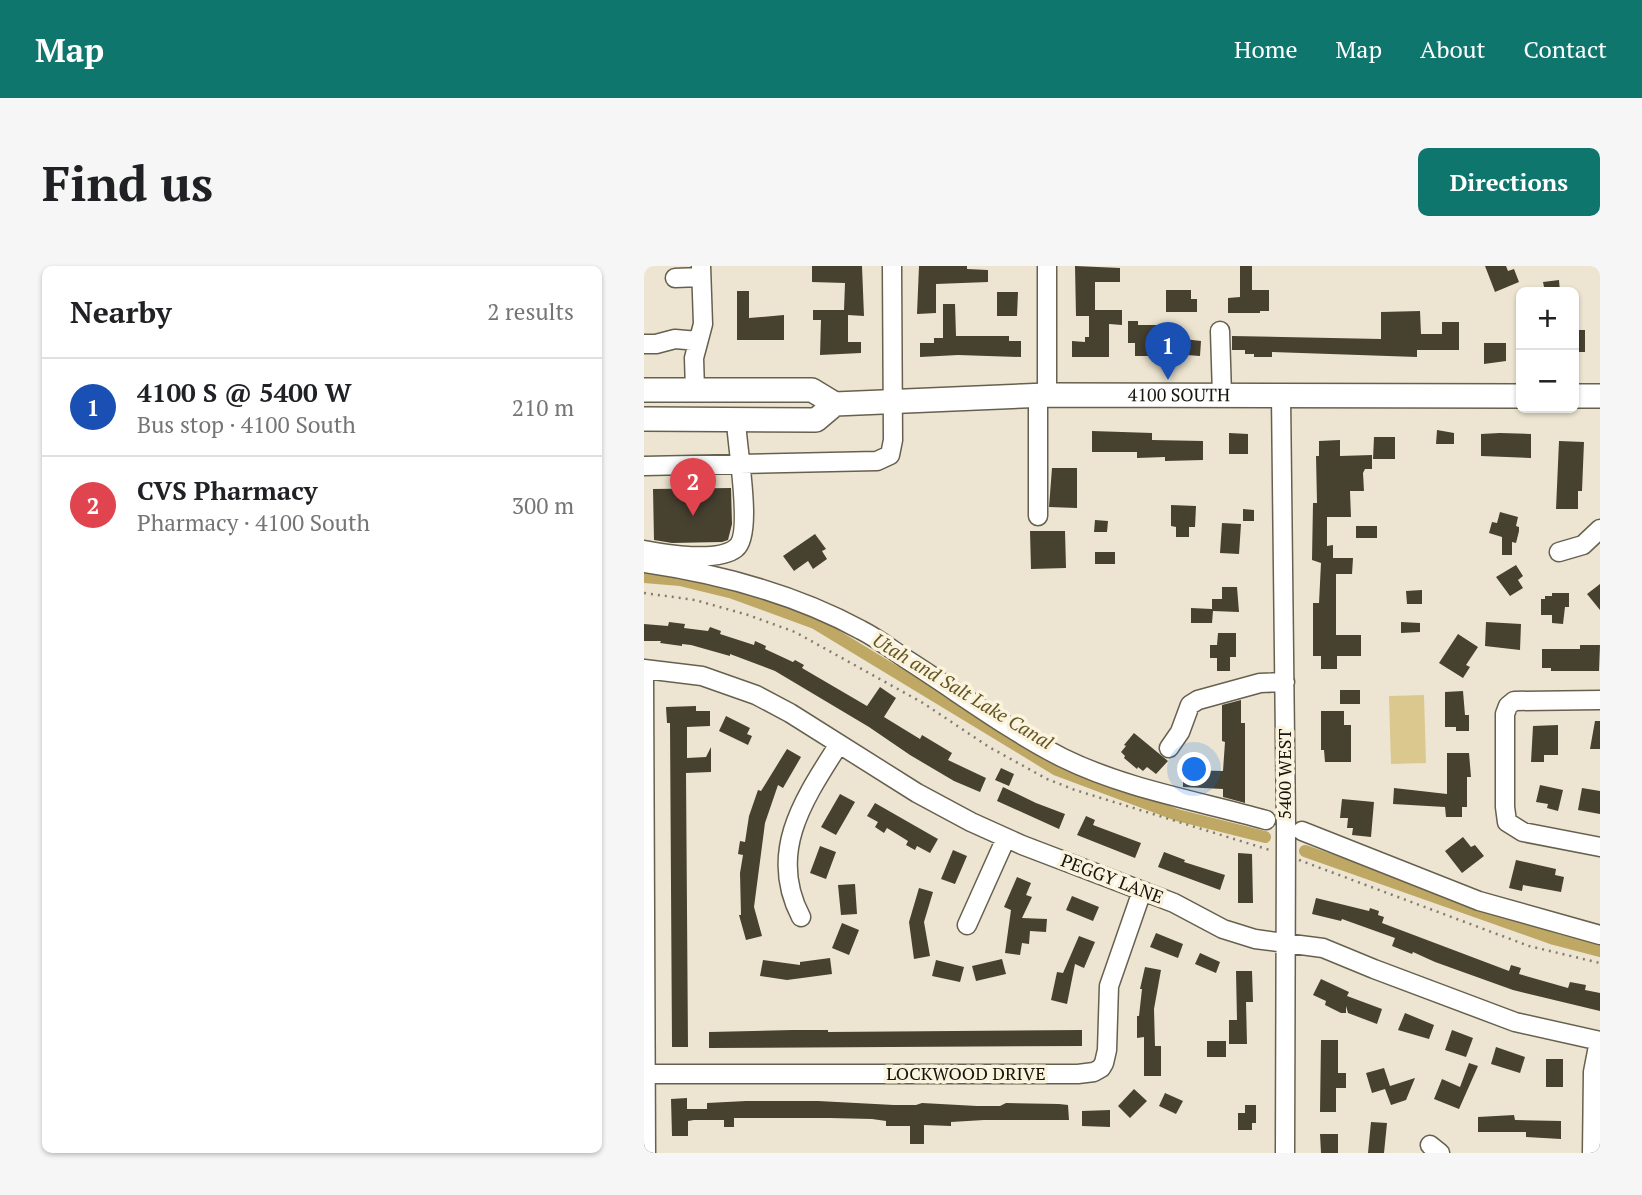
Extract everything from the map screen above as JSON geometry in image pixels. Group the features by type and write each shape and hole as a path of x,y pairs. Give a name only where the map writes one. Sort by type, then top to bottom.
{"main road":[{"name":"4100 SOUTH","path":"644,390 812,390 835,404"},
{"name":"4100 SOUTH","path":"644,419 816,419 835,404 1042,395 1516,396"},
{"path":"1579,396 1600,396"}],"street":[{"path":"644,466 877,461 890,454 892,266"},
{"path":"1038,516 1047,266"},
{"path":"675,278 701,272 703,324 694,358 695,390"},
{"path":"1220,331 1222,396"},
{"path":"644,344 675,339 698,341"},
{"name":"5400 WEST","path":"1281,396 1286,826 1285,1153"},
{"path":"644,550 698,556 722,554 736,548 743,538 741,464 736,419"},
{"path":"1559,552 1583,545 1600,529"},
{"path":"644,563 720,576 814,607 863,631 953,688 1003,724 1063,758 1122,781 1266,820"},
{"name":"PEGGY LANE","path":"644,669 684,673 740,688 782,708 926,798 1006,838 1174,903 1234,933 1255,939 1284,941 1335,951 1374,969 1515,1021 1599,1041"},
{"path":"644,678 646,1153"},
{"path":"1169,748 1180,732 1190,705 1198,700 1259,683 1284,682"},
{"path":"1600,700 1514,701 1505,714 1507,822 1523,832 1600,847"},
{"path":"801,917 788,885 787,859 791,834 806,797 839,744"},
{"path":"1302,831 1479,901 1600,935"},
{"path":"967,925 1006,838"},
{"name":"LOCKWOOD DRIVE","path":"645,1074 1094,1072 1101,1068 1107,1056 1107,1008 1112,975 1142,891"},
{"path":"1592,1153 1593,1072 1599,1041"}],"path":[{"path":"644,593 695,600 795,632 923,703 989,747 1047,779 1087,794 1270,849"},
{"path":"1297,860 1529,946 1600,963"}],"shaded area":[{"path":"1424,695 1426,763 1391,764 1389,696"}],"building":[{"path":"812,266 862,266 864,316 848,315 848,342 861,342 861,353 820,355 821,320 813,320 813,310 844,310 845,283 812,282"},
{"path":"919,266 967,266 967,269 988,270 988,282 936,284 936,313 917,314"},
{"path":"1075,266 1120,268 1120,282 1095,282 1095,310 1122,310 1122,325 1109,324 1109,357 1072,357 1072,341 1085,342 1085,337 1089,337 1089,316 1076,316"},
{"path":"1240,266 1252,266 1252,290 1269,290 1269,311 1228,313 1228,298 1240,297"},
{"path":"1485,266 1506,266 1508,271 1514,269 1519,282 1495,292"},
{"path":"1559,280 1560,287 1544,287 1543,282"},
{"path":"1166,290 1191,290 1191,299 1197,299 1197,312 1166,312"},
{"path":"737,291 749,291 749,318 784,315 784,340 737,340"},
{"path":"997,292 1018,292 1017,316 997,316"},
{"path":"943,304 955,304 956,336 1009,336 1009,341 1021,341 1021,357 920,357 920,343 934,343 934,338 943,338"},
{"path":"1420,311 1421,334 1442,334 1442,322 1459,322 1459,350 1417,350 1417,357 1272,352 1272,357 1254,357 1254,354 1245,354 1245,350 1232,350 1232,336 1381,339 1381,312"},
{"path":"1128,321 1138,321 1138,325 1157,325 1156,341 1150,341 1150,356 1135,356 1135,343 1128,343"},
{"path":"1579,330 1585,330 1585,352 1579,352"},
{"path":"1175,336 1201,341 1200,356 1173,354"},
{"path":"1484,343 1506,343 1506,361 1484,364"},
{"path":"1437,430 1454,433 1454,444 1436,444"},
{"path":"1092,431 1152,433 1152,440 1203,441 1203,460 1165,461 1165,457 1137,458 1137,452 1092,452"},
{"path":"1229,433 1248,434 1248,454 1229,454"},
{"path":"1481,434 1531,434 1531,458 1481,456"},
{"path":"1374,437 1395,437 1395,459 1373,459"},
{"path":"1340,440 1340,456 1372,455 1372,469 1365,469 1363,473 1364,491 1350,491 1351,517 1327,517 1327,546 1333,545 1333,558 1353,558 1352,574 1336,574 1336,635 1361,635 1361,656 1337,656 1337,669 1321,669 1321,656 1313,656 1313,603 1319,603 1321,563 1312,560 1313,503 1317,503 1316,456 1319,456 1319,441"},
{"path":"1559,441 1584,442 1582,491 1578,491 1578,509 1556,509"},
{"path":"1052,468 1077,468 1077,508 1049,507"},
{"path":"731,488 732,524 728,540 672,543 654,540 653,489"},
{"path":"1171,505 1196,506 1195,527 1189,527 1189,537 1176,537 1176,527 1171,526"},
{"path":"1243,509 1254,510 1254,521 1243,521"},
{"path":"1500,512 1518,517 1516,526 1519,531 1516,543 1512,542 1512,555 1502,555 1502,537 1489,533 1492,522 1497,523"},
{"path":"1095,520 1108,521 1107,532 1094,532"},
{"path":"1222,523 1241,524 1239,554 1220,553"},
{"path":"1356,526 1377,526 1377,538 1356,538"},
{"path":"1030,531 1065,531 1066,568 1031,569"},
{"path":"815,534 826,549 822,551 827,559 813,569 808,561 794,571 783,556"},
{"path":"1095,552 1115,552 1115,564 1095,564"},
{"path":"1516,565 1523,576 1518,580 1523,588 1510,596 1496,577"},
{"path":"1600,584 1600,610 1587,594"},
{"path":"1222,587 1237,587 1239,612 1213,611 1212,623 1191,623 1191,608 1212,609 1212,599 1222,599"},
{"path":"1422,590 1422,604 1407,604 1406,591"},
{"path":"1552,593 1569,593 1569,607 1565,607 1563,624 1552,623 1552,615 1541,615 1541,599 1552,596"},
{"path":"669,622 685,624 684,628 708,631 710,627 721,631 720,634 754,645 755,641 766,646 765,649 804,665 802,668 867,706 880,687 896,698 884,717 920,739 922,735 952,753 948,760 986,778 980,792 954,781 775,671 730,654 691,645 644,641 644,624 668,626"},
{"path":"1401,622 1420,623 1420,632 1401,633"},
{"path":"1486,622 1521,624 1520,650 1485,646"},
{"path":"1218,633 1236,633 1236,657 1230,657 1230,671 1217,671 1217,658 1210,658 1210,645 1217,645"},
{"path":"1458,634 1478,647 1466,665 1470,667 1463,678 1439,663"},
{"path":"1580,645 1600,645 1599,671 1551,671 1551,668 1542,668 1542,649 1580,649"},
{"path":"1340,690 1360,690 1360,704 1340,704"},
{"path":"1463,691 1465,715 1469,715 1469,731 1456,731 1456,727 1445,727 1445,692"},
{"path":"1241,700 1241,723 1245,723 1245,803 1223,797 1223,789 1183,787 1183,770 1223,771 1225,742 1222,741 1222,705"},
{"path":"696,706 696,711 710,711 710,726 687,727 687,758 706,757 711,747 711,772 686,773 688,1047 672,1047 670,723 667,723 666,707"},
{"path":"1321,711 1344,711 1344,725 1351,725 1351,762 1325,762 1324,750 1321,750"},
{"path":"726,716 750,728 747,734 752,736 748,745 719,731"},
{"path":"1595,721 1600,721 1600,749 1590,749"},
{"path":"1558,725 1558,755 1544,755 1544,762 1531,762 1533,726"},
{"path":"1134,733 1168,761 1156,774 1147,767 1143,771 1138,767 1137,769 1124,758 1121,752"},
{"path":"787,749 801,757 783,788 778,785 765,823 754,907 762,936 746,940 739,915 743,855 738,854 740,841 745,842 749,816 758,790 761,791"},
{"path":"1447,753 1469,753 1471,777 1467,777 1467,807 1462,807 1462,817 1446,817 1445,807 1393,804 1394,788 1447,794"},
{"path":"1001,768 1014,774 1009,786 995,780"},
{"path":"1540,785 1563,790 1558,811 1547,808 1548,804 1536,802"},
{"path":"1003,787 1065,814 1059,829 997,801"},
{"path":"1582,788 1600,791 1600,814 1578,810"},
{"path":"840,794 855,802 836,835 821,827"},
{"path":"1342,799 1374,802 1371,837 1352,835 1353,828 1347,828 1348,818 1340,818"},
{"path":"875,803 938,839 930,853 917,846 915,850 906,845 908,841 887,828 884,833 875,827 878,822 867,816"},
{"path":"1086,816 1095,820 1093,825 1141,843 1135,858 1077,835"},
{"path":"1463,837 1471,847 1475,845 1484,856 1462,873 1445,851"},
{"path":"820,846 836,852 826,879 810,873"},
{"path":"953,850 967,856 955,884 941,879"},
{"path":"1164,852 1185,860 1184,862 1225,875 1220,890 1158,867"},
{"path":"1238,853 1252,854 1253,903 1238,903"},
{"path":"1516,860 1556,869 1555,875 1564,877 1561,892 1523,885 1522,891 1509,888"},
{"path":"1017,877 1031,883 1026,895 1032,897 1022,918 1047,919 1046,932 1030,931 1029,944 1022,943 1020,955 1005,953 1011,910 1004,907"},
{"path":"855,884 857,914 841,915 838,885"},
{"path":"919,888 933,892 924,922 930,956 914,959 909,922"},
{"path":"1072,896 1099,907 1093,921 1066,910"},
{"path":"1316,898 1379,911 1378,915 1384,917 1382,923 1509,971 1511,965 1521,968 1519,974 1568,988 1570,982 1586,985 1585,990 1600,993 1600,1011 1513,990 1413,952 1412,954 1392,946 1395,938 1342,919 1341,921 1312,914"},
{"path":"842,923 859,930 849,955 832,948"},
{"path":"1156,933 1183,944 1178,958 1150,947"},
{"path":"1079,936 1095,942 1084,968 1075,964 1067,1004 1051,1000 1057,972 1063,973"},
{"path":"1200,953 1220,962 1216,973 1195,964"},
{"path":"830,958 832,974 787,980 760,976 763,960 800,965 800,962"},
{"path":"1002,959 1006,974 976,981 972,966"},
{"path":"936,960 964,967 960,982 932,976"},
{"path":"1145,967 1161,970 1154,1009 1155,1046 1161,1046 1161,1076 1144,1076 1144,1037 1137,1038 1140,989"},
{"path":"1236,971 1252,971 1253,1002 1246,1002 1247,1044 1229,1044 1229,1020 1237,1020"},
{"path":"1321,979 1349,992 1347,996 1382,1009 1377,1024 1348,1013 1346,1006 1346,1013 1341,1013 1325,1005 1326,1001 1313,995"},
{"path":"1405,1013 1434,1025 1429,1039 1398,1030"},
{"path":"1082,1030 1082,1046 709,1048 709,1032"},
{"path":"1452,1030 1473,1038 1466,1057 1445,1050"},
{"path":"1321,1040 1338,1040 1338,1073 1346,1073 1346,1088 1336,1088 1336,1112 1320,1112"},
{"path":"1207,1041 1226,1041 1226,1057 1207,1057"},
{"path":"1496,1047 1525,1057 1520,1073 1491,1064"},
{"path":"1546,1059 1563,1059 1563,1087 1546,1087"},
{"path":"1469,1063 1478,1066 1459,1109 1434,1099 1442,1079 1460,1087"},
{"path":"1384,1068 1390,1086 1415,1078 1406,1100 1391,1105 1385,1089 1372,1093 1366,1073"},
{"path":"1134,1089 1147,1101 1130,1118 1118,1106"},
{"path":"1165,1093 1183,1101 1176,1114 1159,1106"},
{"path":"687,1098 687,1109 707,1109 707,1103 746,1101 977,1106 1000,1106 1006,1103 1059,1104 1068,1105 1069,1120 984,1120 951,1122 951,1126 924,1125 924,1144 910,1144 910,1126 886,1126 886,1121 872,1119 734,1118 734,1127 724,1127 724,1120 694,1120 688,1121 688,1136 672,1136 671,1099"},
{"path":"1245,1105 1256,1105 1256,1123 1252,1123 1252,1130 1238,1130 1238,1113 1245,1113"},
{"path":"1110,1110 1110,1127 1082,1126 1082,1111"},
{"path":"1514,1115 1515,1120 1561,1121 1561,1139 1526,1137 1526,1132 1478,1132 1478,1117"},
{"path":"1371,1122 1387,1123 1384,1153 1368,1153"},
{"path":"1320,1134 1338,1134 1338,1153 1321,1153"}],"waterway":[{"name":"Utah and Salt Lake Canal","path":"644,577 680,580 733,593 815,623 1057,770 1177,815 1265,837"},
{"name":"Utah and Salt Lake Canal","path":"1305,851 1554,939 1600,951"}],"place":[{"name":"4100 S @ 5400 W","path":"1168,380"},
{"name":"CVS Pharmacy","path":"693,516"}]}
